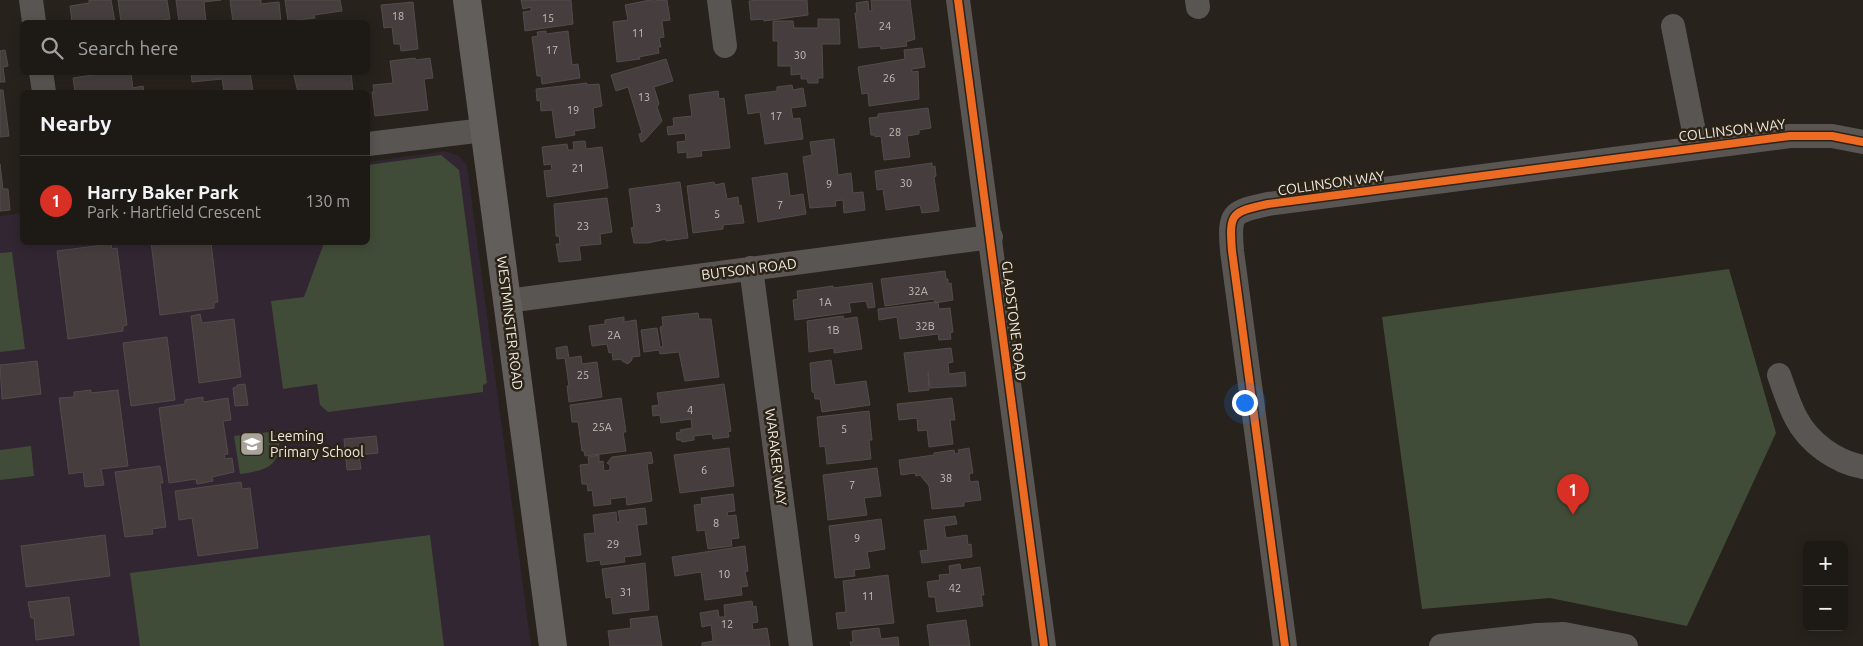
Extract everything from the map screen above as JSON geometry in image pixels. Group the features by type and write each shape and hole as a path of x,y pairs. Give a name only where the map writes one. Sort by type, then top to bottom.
{"main road":[{"name":"WESTMINSTER ROAD","path":"466,0 552,646"}],"street":[{"path":"31,0 34,20"},
{"path":"718,0 725,46"},
{"name":"GLADSTONE ROAD","path":"958,0 1044,646"},
{"path":"1673,26 1696,147"},
{"path":"41,75 44,90"},
{"path":"370,144 484,130"},
{"name":"COLLINSON WAY","path":"1285,646 1232,251 1230,226 1232,219 1239,213 1251,208 1268,204 1696,147 1790,136 1832,136 1863,142"},
{"name":"BUTSON ROAD","path":"507,301 991,238"},
{"name":"WARAKER WAY","path":"751,268 801,646"},
{"path":"1779,374 1795,417 1804,431 1819,447 1836,457 1863,467"},
{"path":"1441,646 1537,635 1564,634 1626,646"}],"shaded area":[{"name":"Leeming Primary School","path":"445,151 459,156 467,165 531,646 0,646 0,216 20,213 20,245 370,245 370,162"}],"green space":[{"path":"441,155 459,170 487,383 483,385 483,392 328,412 320,405 317,384 283,389 271,301 304,297 323,245 370,245 370,165"},
{"path":"12,252 25,349 0,352 0,253"},
{"path":"1729,269 1776,433 1687,626 1550,598 1422,609 1382,317"},
{"path":"269,432 279,436 278,454 275,461 258,471 240,474 234,436"},
{"path":"31,446 34,476 0,480 0,450"},
{"path":"430,535 444,646 140,646 130,573"}],"building":[{"path":"89,0 111,0 115,20 72,20 70,6 89,3"},
{"path":"118,0 167,0 170,19 121,20"},
{"path":"176,0 221,0 204,2 206,20 179,20"},
{"path":"230,0 261,0 261,4 279,2 281,20 233,20"},
{"path":"285,0 340,0 342,11 314,15 315,18 288,20"},
{"path":"521,0 571,0 573,24 525,31 523,12 531,11 531,7 523,9"},
{"path":"650,0 667,0 670,20 662,21 664,37 659,38 661,47 658,47 659,53 639,57 640,59 617,62 613,22 628,20 625,5"},
{"path":"807,0 808,15 764,21 764,19 751,20 749,1"},
{"path":"871,0 910,0 915,39 906,42 907,46 881,49 880,46 859,48 855,13 857,13 856,3 868,1 869,11 872,11"},
{"path":"413,2 418,49 401,51 400,44 394,44 392,27 384,28 381,5"},
{"path":"818,19 839,19 840,44 822,44 823,78 818,78 818,83 808,83 807,79 801,79 801,74 791,75 791,66 778,66 778,41 773,41 773,21 793,21 794,28 818,28"},
{"path":"546,31 546,34 568,31 572,65 578,64 580,78 542,84 541,76 537,76 532,37 538,36 537,32"},
{"path":"922,48 925,67 912,69 912,72 918,71 919,99 869,106 868,93 862,94 858,67 905,59 904,50"},
{"path":"5,50 8,66 3,67 5,82 0,82 0,51"},
{"path":"415,58 416,60 430,58 433,78 424,79 428,110 375,116 373,85 393,83 390,61"},
{"path":"666,59 673,81 654,87 659,104 657,107 662,121 641,142 639,134 642,133 628,87 616,91 611,75"},
{"path":"92,75 131,75 133,88 143,86 144,90 75,90 73,78"},
{"path":"191,75 250,75 253,90 224,90 222,79 192,82"},
{"path":"294,75 351,75 353,90 298,90"},
{"path":"587,83 587,85 599,84 602,106 593,108 595,128 574,131 575,135 556,138 552,110 541,111 540,100 537,101 536,89"},
{"path":"792,85 793,90 803,88 806,106 791,108 793,119 800,118 803,139 765,144 760,112 748,114 745,95 777,91 777,87"},
{"path":"0,90 3,90 9,136 0,137"},
{"path":"718,91 719,99 724,98 730,148 701,151 702,156 687,158 687,152 678,153 677,142 686,141 685,133 668,135 667,127 674,126 673,118 692,116 689,95"},
{"path":"928,108 931,128 919,130 919,134 907,136 910,157 884,160 881,136 875,137 875,135 871,135 869,118 878,117 878,114"},
{"path":"834,139 838,175 851,173 853,193 863,192 865,210 844,213 843,200 835,201 836,206 810,208 803,157 812,155 810,142"},
{"path":"585,141 586,149 602,147 608,188 547,197 544,171 552,170 551,164 544,165 542,147 567,144 568,150 574,150 573,142"},
{"path":"932,163 932,167 935,166 936,176 934,177 939,211 922,213 920,205 886,210 883,189 877,190 875,171"},
{"path":"0,164 3,189 8,189 10,210 0,211"},
{"path":"787,173 790,196 803,194 806,214 758,222 752,178"},
{"path":"680,182 688,238 634,243 631,228 634,227 629,189"},
{"path":"714,182 715,185 724,183 727,199 738,197 744,223 723,225 723,229 693,233 687,186"},
{"path":"607,198 612,232 600,234 601,244 579,246 581,260 559,262 556,244 560,244 559,236 556,236 554,204"},
{"path":"103,245 111,245 112,249 117,248 127,325 123,326 123,331 68,339 57,251"},
{"path":"151,245 211,245 218,302 214,303 214,308 160,315"},
{"path":"945,271 948,284 951,283 953,300 935,303 934,299 885,306 881,279"},
{"path":"872,283 875,307 868,308 866,301 849,303 851,312 795,320 793,300 798,299 797,291"},
{"path":"938,302 939,309 950,308 953,332 950,333 951,339 939,340 938,334 900,339 897,317 879,320 878,309"},
{"path":"698,313 699,319 711,319 719,377 685,381 679,352 660,354 659,350 644,352 641,330 657,328 660,347 663,347 660,327 663,326 662,317"},
{"path":"200,314 202,323 234,319 241,377 199,383 191,316"},
{"path":"843,316 844,319 857,317 862,349 834,353 834,348 809,352 807,321"},
{"path":"624,317 624,322 636,320 640,356 632,357 628,364 622,361 622,359 613,360 612,352 609,353 607,344 592,346 589,326 605,324 605,320"},
{"path":"167,337 175,400 131,406 123,343"},
{"path":"567,346 569,358 581,356 582,364 597,362 602,397 569,402 565,358 557,359 556,348"},
{"path":"951,348 953,362 948,363 949,374 965,372 966,386 930,388 928,372 929,390 909,392 904,353"},
{"path":"831,360 835,385 866,381 870,405 822,412 820,399 815,399 814,392 812,392 810,363"},
{"path":"37,361 41,394 2,399 0,365"},
{"path":"245,384 248,405 235,406 233,388 237,387 237,385"},
{"path":"724,384 731,431 728,432 729,437 713,439 712,434 694,436 694,440 682,442 677,440 676,433 681,432 680,430 692,428 691,419 661,423 660,415 653,416 652,406 659,405 657,393"},
{"path":"91,390 91,393 118,390 128,466 101,469 104,485 85,487 83,472 69,474 59,398 74,397 74,392"},
{"path":"203,397 203,402 228,398 231,420 223,421 228,454 224,455 225,459 232,458 234,472 212,477 213,481 197,484 196,479 169,483 159,408 185,404 185,400"},
{"path":"621,398 626,432 623,432 626,451 585,456 584,451 582,451 578,422 572,422 570,405"},
{"path":"952,398 955,420 950,420 953,444 929,447 927,430 918,431 917,418 899,420 897,404"},
{"path":"869,411 872,440 869,440 871,459 827,464 825,446 820,447 817,417"},
{"path":"376,436 378,453 359,455 361,469 347,470 344,439"},
{"path":"729,448 734,486 680,493 674,455"},
{"path":"969,448 973,473 969,474 970,482 978,481 981,500 964,502 964,506 932,509 929,486 920,475 916,476 915,473 901,475 899,460 954,450 955,454 959,453 958,450"},
{"path":"651,452 653,463 647,464 652,501 627,505 626,497 610,499 611,504 594,506 592,490 588,491 587,484 582,484 580,465 589,464 588,457 599,455 599,462 603,461 604,471 610,470 610,465 607,463 612,457"},
{"path":"160,466 163,483 160,483 166,527 152,529 153,534 125,537 115,472"},
{"path":"877,468 881,496 864,498 867,515 828,520 823,475"},
{"path":"241,482 242,489 250,488 258,548 198,556 192,518 179,520 175,491"},
{"path":"733,494 735,511 727,512 728,516 736,515 739,538 731,539 732,546 708,549 705,530 697,531 694,505 702,504 701,498"},
{"path":"645,508 647,524 637,525 641,555 624,557 625,562 601,565 600,560 587,562 584,534 595,533 593,515 616,512 617,522 620,522 618,511"},
{"path":"955,516 957,524 944,526 946,538 967,535 968,545 971,544 972,557 922,563 920,551 928,550 924,520"},
{"path":"881,519 885,549 867,552 870,568 854,570 855,576 835,578 829,526"},
{"path":"105,535 110,576 26,587 21,546"},
{"path":"745,546 748,571 745,572 748,586 741,587 742,595 705,600 701,572 675,576 672,557"},
{"path":"645,563 649,610 613,614 611,597 606,598 602,569"},
{"path":"960,564 961,570 980,567 984,595 981,595 983,606 937,612 935,597 929,597 927,582 940,580 939,575 950,574 949,566"},
{"path":"888,575 894,623 838,629 836,613 846,612 843,581"},
{"path":"69,597 74,635 36,640 34,618 31,618 28,602"},
{"path":"752,601 753,607 756,606 758,622 752,623 753,630 767,628 770,646 702,646 702,643 713,641 711,625 702,627 700,613 718,610 719,617 725,617 724,605"},
{"path":"657,616 662,646 610,646 608,631 631,628 630,619"},
{"path":"966,620 970,646 930,646 927,625"},
{"path":"879,628 881,639 898,637 899,646 851,646 850,642 853,642 852,631"}],"cycle path":[{"path":"958,0 1044,646"},
{"path":"1285,646 1232,251 1231,229 1235,216 1246,209 1268,204 1790,136 1832,136 1863,142"}],"place":[{"name":"Leeming Primary School","path":"252,444"},
{"name":"Harry Baker Park","path":"1573,515"}]}
